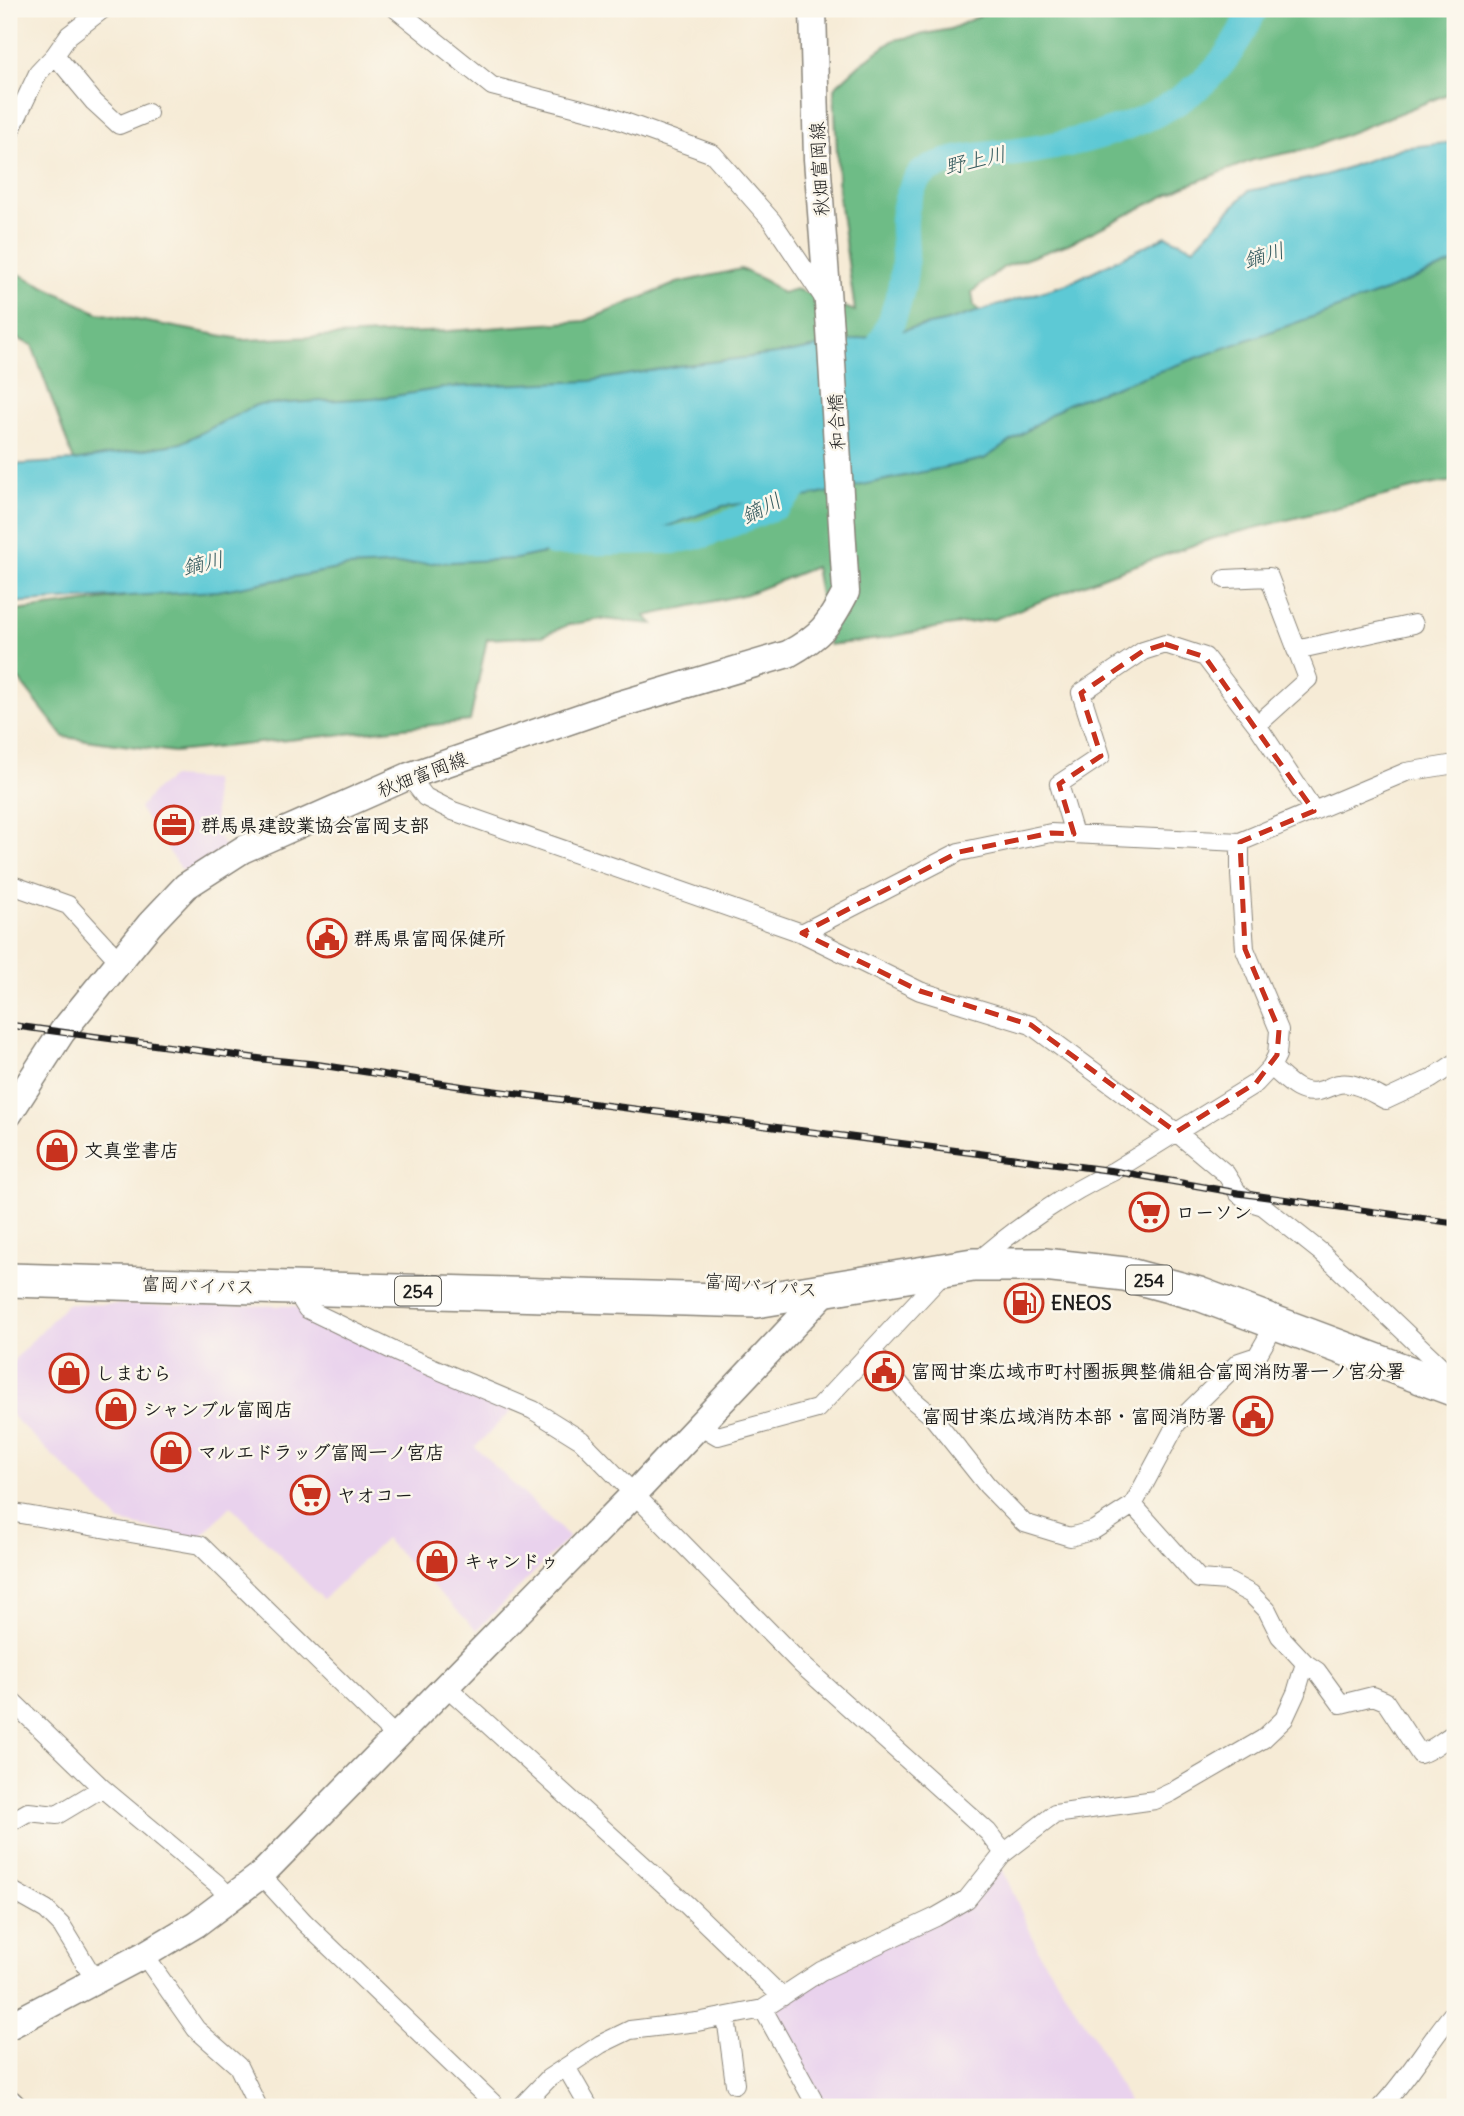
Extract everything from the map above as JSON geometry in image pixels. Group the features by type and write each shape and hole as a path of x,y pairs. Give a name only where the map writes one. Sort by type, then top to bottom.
{"highway":[{"name":"富岡バイパス","path":"9,1261 755,1281 827,1290"},
{"name":"254","path":"827,1290 960,1267 1044,1265 1125,1274 1199,1294 1455,1390"},
{"name":"富岡バイパス","path":"9,1280 756,1301 827,1290"}],"main road":[{"name":"秋畑富岡線","path":"813,9 817,159 830,330"},
{"name":"和合橋","path":"830,330 841,514"},
{"name":"秋畑富岡線","path":"9,1114 62,1032 150,924 187,886 242,850 409,776 604,709 788,654 812,641 831,621 846,592 841,514"},
{"path":"9,2026 144,1955 196,1924 261,1875 634,1494 827,1290"},
{"path":"9,2103 13,2107"}],"street":[{"path":"9,134 38,73 69,35 103,9"},
{"path":"396,9 492,86 605,116 713,154 772,221 827,303"},
{"path":"55,55 94,102 119,125 148,113"},
{"path":"1224,579 1269,578 1308,679 1257,725"},
{"path":"1296,650 1414,624"},
{"path":"1073,834 1059,784 1101,756 1081,693 1143,651 1165,644 1205,657 1257,725 1314,811"},
{"path":"802,933 958,852 1051,833 1240,842 1406,772 1453,762"},
{"path":"409,776 425,797 453,811 802,933 920,991 1031,1026 1176,1132 1227,1174 1238,1193 1250,1202 1263,1206 1322,1253 1455,1380"},
{"path":"699,1425 718,1436 817,1409 960,1267 1089,1182 1114,1171 1256,1083 1271,1067 1277,1055 1279,1030 1245,950 1240,842"},
{"path":"9,884 68,905 119,961"},
{"path":"1271,1067 1306,1093 1340,1083 1359,1086 1386,1100 1431,1079 1455,1063"},
{"path":"294,1288 307,1309 397,1353 533,1410 581,1440 801,1664 988,1832 1004,1853"},
{"path":"873,1351 913,1400 932,1416 987,1485 1024,1523 1070,1536 1094,1530 1133,1505 1177,1423 1239,1362 1256,1356 1276,1323"},
{"path":"1133,1505 1199,1579 1227,1581 1251,1594 1267,1610 1280,1636 1305,1663 1317,1671 1341,1704 1373,1696 1384,1701 1420,1754 1430,1751 1440,1741 1455,1734"},
{"path":"9,1512 200,1545 396,1737"},
{"path":"521,2107 549,2078 601,2044 630,2030 697,2022 763,2009 821,1971 936,1917 967,1899 1004,1853 1055,1814 1154,1800 1263,1740 1284,1719 1296,1693 1305,1663"},
{"path":"447,1686 687,1905 782,1997"},
{"path":"9,1698 102,1788 230,1898"},
{"path":"9,1823 28,1812 57,1815 102,1788"},
{"path":"261,1875 304,1922 497,2107"},
{"path":"9,1889 46,1910 62,1926 95,1980"},
{"path":"144,1955 196,2029 237,2066 258,2107"},
{"path":"763,2009 817,2107"},
{"path":"1381,2107 1455,2011"},
{"path":"726,2017 735,2084"},
{"path":"566,2067 589,2107"}],"highlighted area":[{"path":"1165,644 1205,657 1314,811 1240,842 1245,949 1279,1030 1277,1055 1256,1083 1176,1132 1031,1025 920,991 802,933 959,852 1051,833 1074,834 1059,784 1101,756 1081,693 1143,651"}],"shaded area":[{"path":"172,777 213,780 216,833 226,848 184,873 139,808 157,788"},
{"path":"67,1304 294,1306 513,1409 475,1447 569,1537 477,1630 385,1539 323,1599 231,1506 198,1539 121,1522 9,1413 9,1365"},
{"path":"1002,1868 1041,1956 1091,2032 1131,2107 825,2107 776,2017 779,2005"}],"green space":[{"path":"995,9 1455,9 1455,91 1312,148 1253,160 1183,187 1068,244 1004,267 972,292 974,306 984,315 1455,209 1455,481 1428,485 1211,539 1113,573 995,619 880,639 829,645 815,567 747,594 645,616 653,624 602,619 568,625 542,636 487,639 470,721 174,752 64,737 9,667 9,612 123,597 32,345 9,335 9,269 98,313 246,340 449,331 585,321 677,283 741,269 766,281 782,293 796,289 855,311 839,199 834,88 860,64 894,40 951,29"}],"water":[{"path":"1455,142 1455,262 1380,293 1067,404 984,459 811,496 723,506 666,527 516,559 348,567 218,591 9,603 9,465 73,461 181,443 256,405 388,397 450,387 590,381 678,366 792,352 944,322 1067,284 1166,236 1194,248 1248,191 1327,175 1401,148"}],"waterway":[{"name":"野上川","path":"867,365 892,321 905,262 905,214 910,194 924,172 944,163 969,158 1070,143 1152,115 1199,86 1218,67 1254,9"},
{"name":"鏑川","path":"553,542 674,540 704,534 777,505 801,481 810,476"}],"railway":[{"path":"9,1025 1114,1171 1238,1193 1455,1223"}],"place":[{"name":"群馬県建設業協会富岡支部","path":"174,825"},
{"name":"群馬県富岡保健所","path":"327,938"},
{"name":"文真堂書店","path":"57,1150"},
{"name":"ローソン","path":"1149,1212"},
{"name":"ENEOS","path":"1024,1303"},
{"name":"富岡甘楽広域市町村圏振興整備組合富岡消防署一ノ宮分署","path":"884,1371"},
{"name":"しまむら","path":"69,1373"},
{"name":"シャンブル富岡店","path":"116,1409"},
{"name":"富岡甘楽広域消防本部・富岡消防署","path":"1253,1416"},
{"name":"マルエドラッグ富岡一ノ宮店","path":"171,1452"},
{"name":"ヤオコー","path":"310,1495"},
{"name":"キャンドゥ","path":"437,1561"}]}
